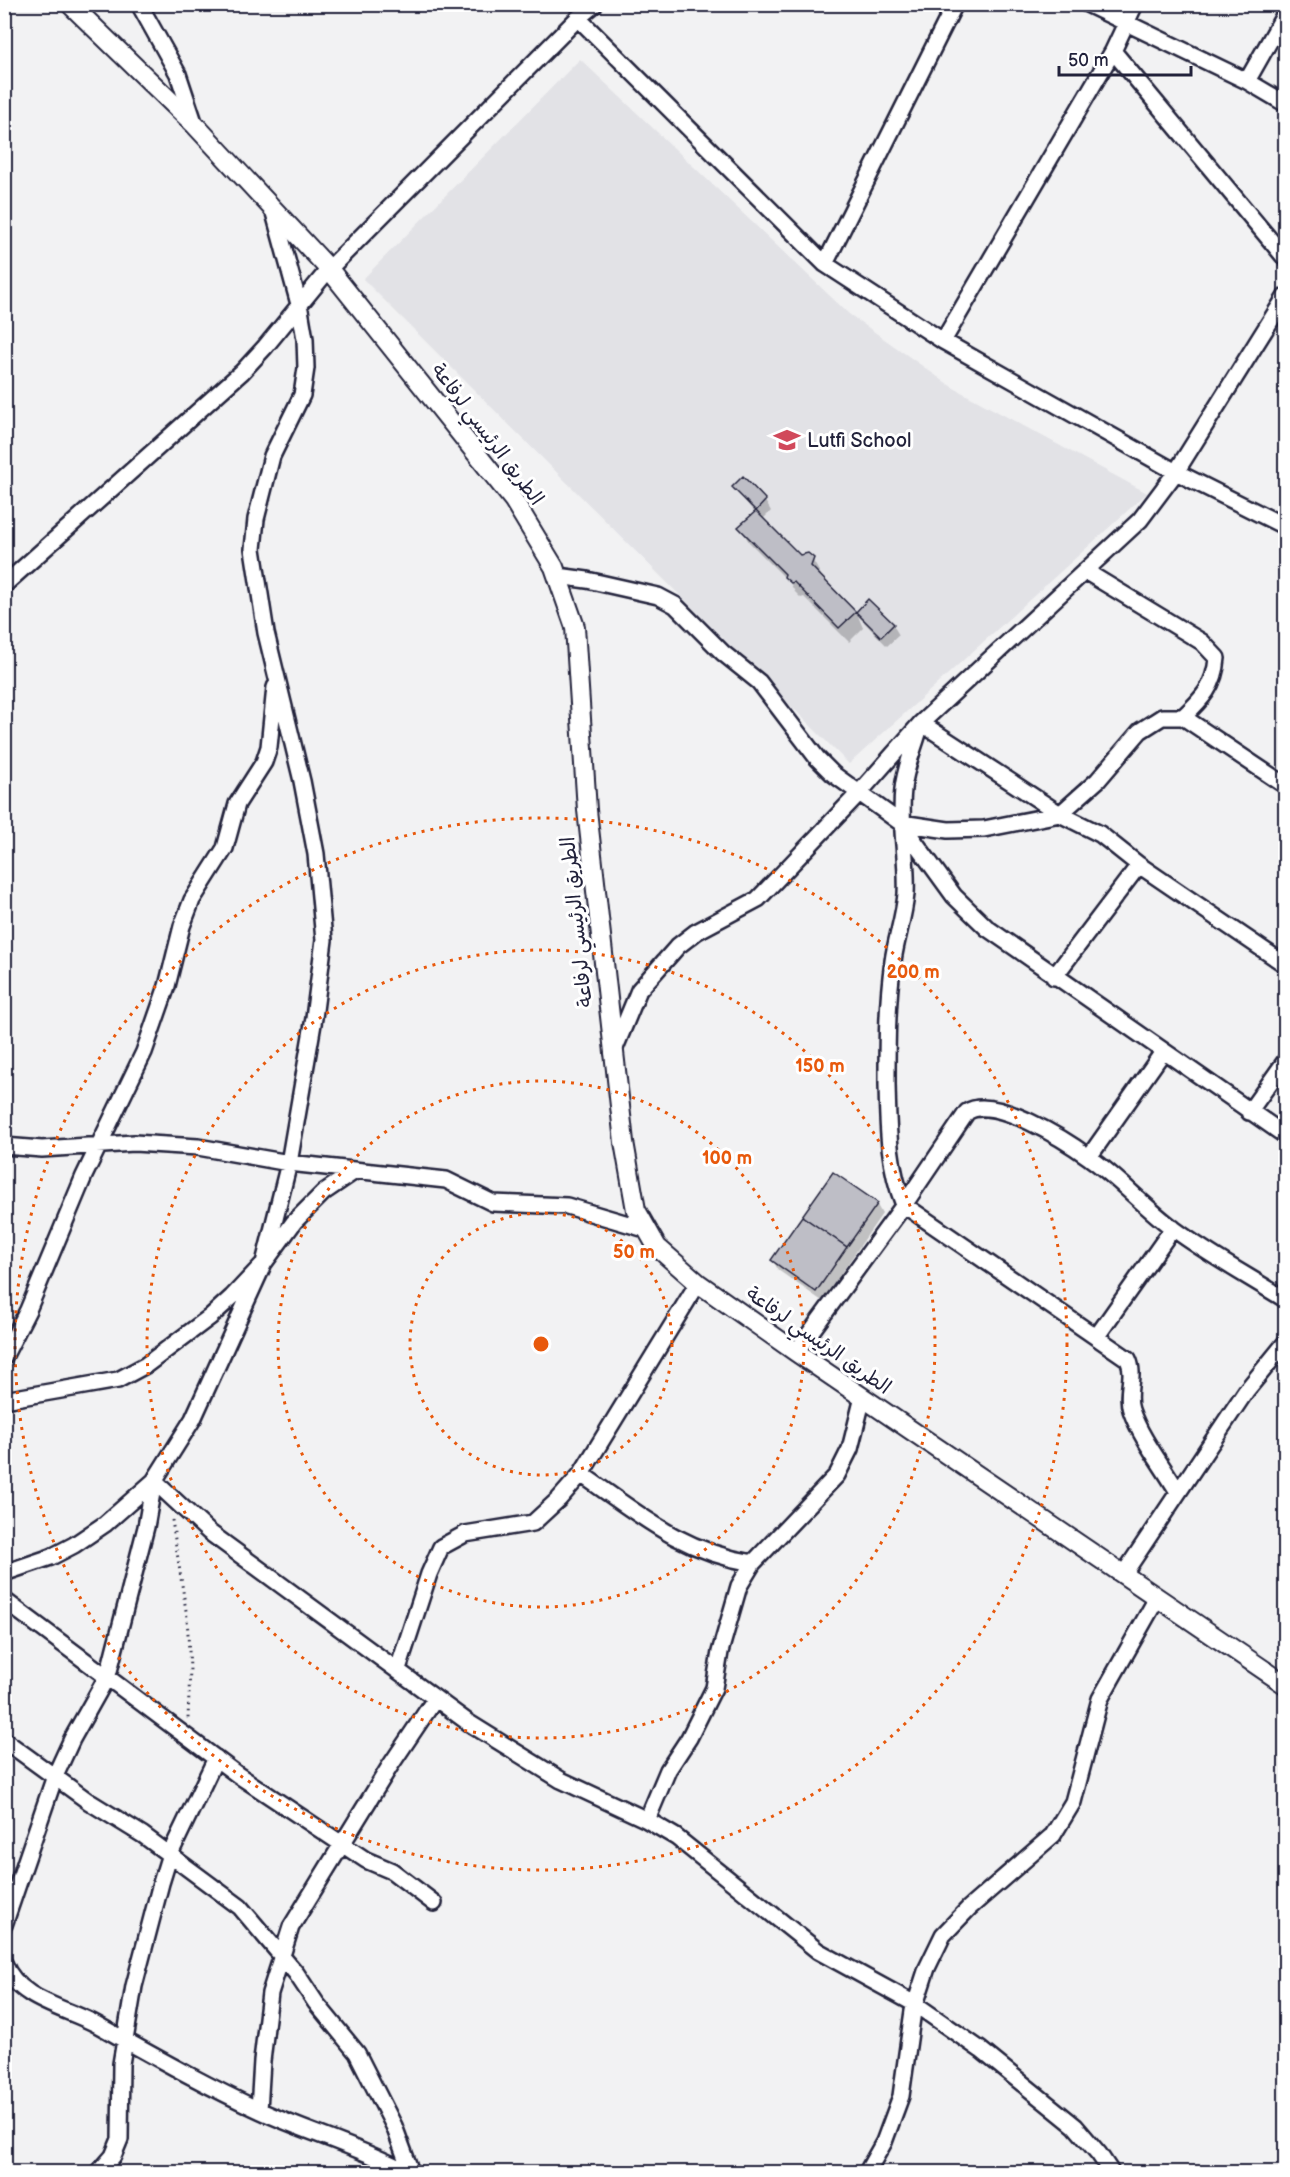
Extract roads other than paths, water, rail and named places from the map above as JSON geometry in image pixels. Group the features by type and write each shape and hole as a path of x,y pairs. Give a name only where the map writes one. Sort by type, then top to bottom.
{"street":[{"name":"الطريق الرئيسي لرفاعة","path":"70,4 195,125 329,269 514,501 558,576 575,627 587,810 613,1053 630,1185 636,1210 657,1247 698,1283 796,1352 1286,1684"},
{"path":"139,4 178,74 195,125"},
{"path":"825,264 956,4"},
{"path":"1087,4 1126,25 1246,81 1286,104"},
{"path":"943,340 1113,51 1136,4"},
{"path":"4,585 242,372 266,347 329,269 592,5"},
{"path":"1246,81 1286,12"},
{"path":"578,18 825,264 943,340 1176,471 1286,526"},
{"path":"1113,51 1286,259"},
{"path":"4,1573 51,1557 74,1545 105,1524 153,1481 193,1419 264,1263 289,1163 314,1018 324,940 316,854 302,781 258,590 253,549 256,519 272,456 302,395 306,368 305,339 299,304 271,205"},
{"path":"613,1053 639,990 678,946 696,932 758,899 861,792 921,723 1140,520 1176,471 1286,296"},
{"path":"1085,571 1202,642 1217,658 1216,675 1206,695 1183,717"},
{"path":"558,576 658,596 675,605 723,653 759,682 817,758 833,774 901,823 954,896 987,928 1054,977 1286,1136"},
{"path":"4,1357 28,1310 98,1145 144,1052 167,986 182,926 192,900 225,848 237,804 267,754 273,725 277,675"},
{"path":"901,823 948,830 984,829 1060,814 1098,780 1140,731 1162,717 1183,717 1286,786"},
{"path":"921,723 1060,814 1094,830 1139,865 1286,965"},
{"path":"921,723 906,769 901,823 906,869 906,895 893,958 886,1031 888,1147 894,1182 904,1205 1128,1359 1132,1367 1128,1395 1132,1412 1178,1492"},
{"path":"1054,977 1139,865"},
{"path":"1089,1157 1163,1052"},
{"path":"1250,1112 1286,1060"},
{"path":"796,1352 904,1205 967,1112 975,1107 994,1107 1013,1115 1089,1157 1173,1228 1286,1300"},
{"path":"4,1146 42,1149 134,1143 198,1147 289,1163 446,1180 493,1203 534,1202 567,1206 645,1229"},
{"path":"4,1400 118,1380 146,1365 210,1317 264,1263 294,1222 324,1192 355,1171"},
{"path":"1097,1336 1173,1228"},
{"path":"398,1669 429,1574 441,1546 465,1534 532,1523 559,1499 581,1474 698,1283"},
{"path":"1123,1575 1246,1390 1286,1342"},
{"path":"647,1820 668,1770 698,1722 714,1688 720,1652 739,1586 753,1563 837,1474 850,1449 863,1397"},
{"path":"581,1474 664,1532 708,1553 753,1563"},
{"path":"153,1481 209,1532 398,1669 435,1699 561,1780 647,1820 676,1838 740,1886 818,1951 915,2004 1007,2069 1075,2126 1111,2172"},
{"path":"4,1924 55,1776 72,1739 108,1675 146,1527 153,1481"},
{"path":"867,2172 884,2142 901,2096 915,2004 927,1968 943,1935 969,1908 1053,1835 1072,1802 1100,1699 1157,1598"},
{"path":"4,1600 108,1675 216,1758 366,1860 392,1871 434,1903"},
{"path":"259,2110 270,1993 291,1927 390,1766 435,1699"},
{"path":"4,1740 88,1801 170,1854 240,1907 281,1954 316,2003 357,2053 394,2126 409,2172"},
{"path":"99,2172 113,2156 120,2139 119,2088 134,1986 170,1854 216,1758"},
{"path":"4,1963 9,1974 33,1996 95,2024 125,2043 259,2110 370,2153 409,2172"}],"place":[{"name":"Lutfi School","path":"787,440"}]}
